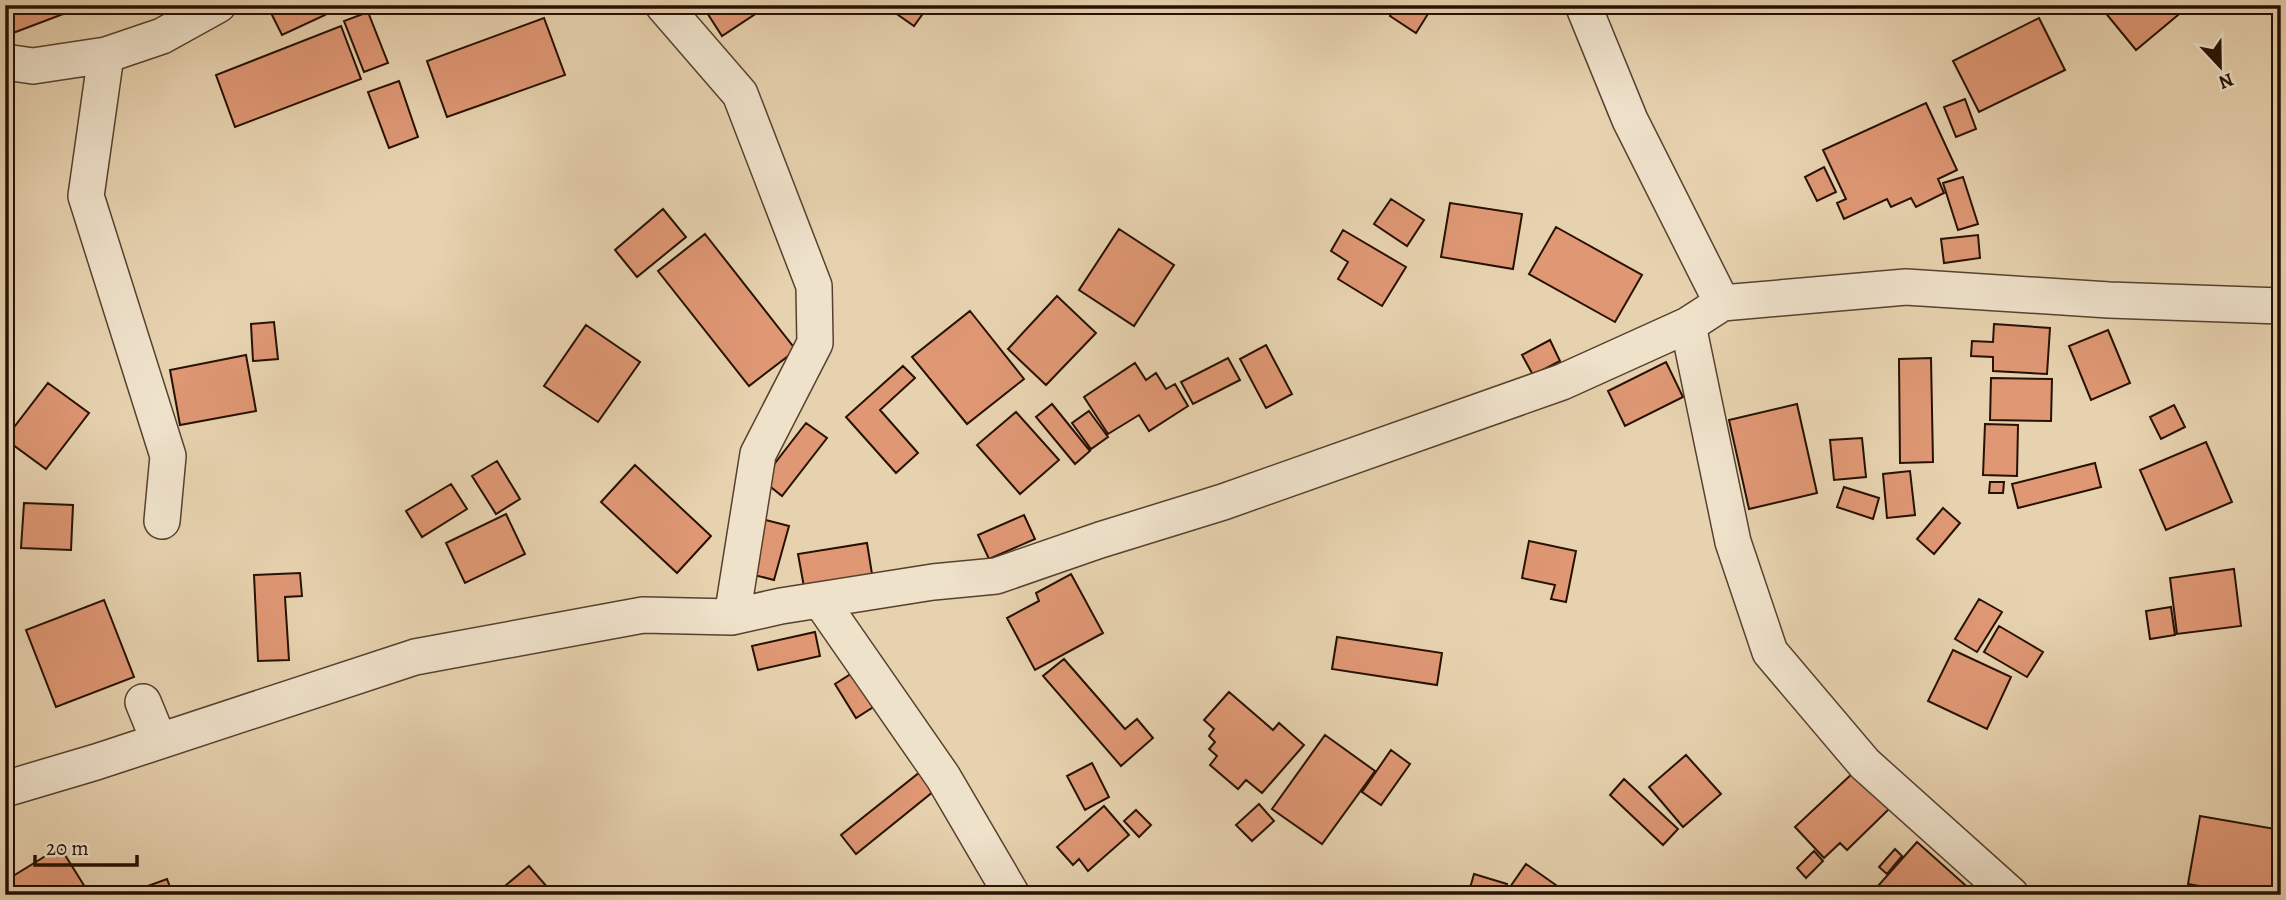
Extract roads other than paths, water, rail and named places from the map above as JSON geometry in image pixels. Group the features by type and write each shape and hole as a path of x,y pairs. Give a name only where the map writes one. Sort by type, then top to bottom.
{"street":[{"path":"5,62 33,66 106,55 162,36 218,5"},
{"path":"663,5 740,94 814,286 815,343 758,454 732,617"},
{"path":"1583,5 1630,120 1722,303"},
{"path":"106,55 86,196 168,456 162,520"},
{"path":"5,789 415,657 643,615 732,617 933,582 996,576 1223,502 1562,382 1688,325 1722,303 1906,287 2109,300 2281,306"},
{"path":"1688,325 1733,542 1770,652 1865,764 2011,895"},
{"path":"820,600 943,777 1013,895"},
{"path":"143,702 159,741"}]}
